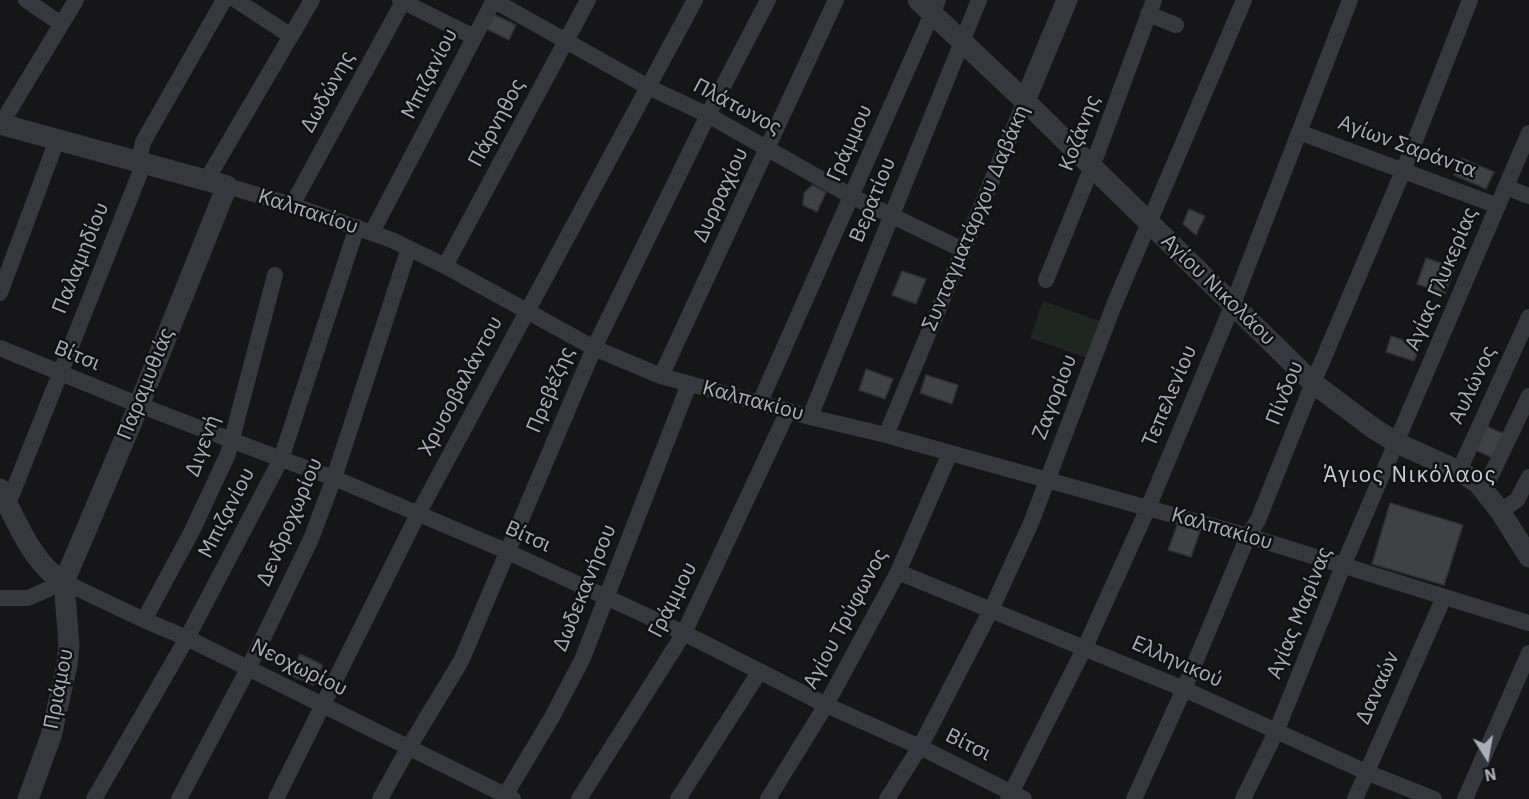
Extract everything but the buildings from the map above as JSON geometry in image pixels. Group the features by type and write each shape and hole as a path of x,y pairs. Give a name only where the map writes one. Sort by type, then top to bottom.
{"street":[{"path":"26,0 61,24"},
{"path":"0,124 76,0"},
{"name":"Παλαμηδίου","path":"2,500 59,374 141,162 143,142 224,0"},
{"path":"237,0 291,36"},
{"name":"Παραμυθιάς","path":"64,582 139,405 216,183 291,36 312,0"},
{"path":"402,0 474,37"},
{"name":"Δωδώνης","path":"292,205 402,0"},
{"name":"Πλάτωνος","path":"494,0 648,87 708,115 851,196 963,250"},
{"name":"Μπιζανίου","path":"94,799 187,638 280,459 364,230 494,0"},
{"name":"Πάρνηθος","path":"446,267 588,0"},
{"name":"Χρυσοβαλάντου","path":"276,799 418,514 695,0"},
{"name":"Πρεβέζης","path":"380,799 461,661 594,348 708,115 768,0"},
{"name":"Δυρραχίου","path":"661,376 836,0"},
{"name":"Βερατίου","path":"810,417 980,0"},
{"name":"Συνταγματάρχου Δαβάκη","path":"886,435 1067,0"},
{"name":"Ζαγορίου","path":"887,799 920,747 991,610 1031,523 1114,304 1244,0"},
{"name":"Τεπελενίου","path":"1014,797 1148,508 1233,304 1350,0"},
{"name":"Πίνδου","path":"1134,799 1184,689 1248,536 1258,520 1313,383 1404,169 1470,0"},
{"name":"Αγίου Νικολάου","path":"930,4 963,42 1313,383 1355,416 1397,442 1459,471 1478,483 1500,511 1529,557"},
{"name":"Γράμμου","path":"760,402 851,196 930,4"},
{"path":"1151,7 1176,25"},
{"name":"Κοζάνης","path":"1046,280 1092,167 1151,7"},
{"name":"Καλπακίου","path":"0,124 292,205 364,230 446,267 594,348 661,376 810,417 886,435 1248,536 1529,623"},
{"name":"Αγίων Σαράντα","path":"1299,132 1404,169 1498,206"},
{"name":"Αγίας Γλυκερίας","path":"1397,442 1529,133"},
{"path":"0,292 57,140"},
{"path":"1506,187 1529,196"},
{"name":"Δενδροχωρίου","path":"179,799 248,669 311,539 334,478 408,248"},
{"name":"Διγενή","path":"144,620 192,531 228,454 275,275"},
{"name":"Αυλώνος","path":"1459,471 1529,317"},
{"name":"Βίτσι","path":"0,348 59,374 231,441 334,478 506,551 684,633 826,705 920,747 1014,797"},
{"name":"Δωδεκανήσου","path":"507,798 582,660 689,384"},
{"path":"1484,490 1529,396"},
{"name":"Γράμμου","path":"579,799 684,633 788,411"},
{"name":"Αγίας Μαρίνας","path":"1243,799 1276,732 1343,566 1397,442"},
{"name":"Αγίου Τρύφωνος","path":"768,799 826,705 898,572 950,453"},
{"path":"1500,511 1516,500 1529,477"},
{"path":"2,500 43,565 64,582"},
{"name":"Ελληνικού","path":"898,572 1184,689 1366,772 1434,799"},
{"path":"0,598 28,598 64,582"},
{"name":"Νεοχωρίου","path":"64,582 187,638 507,798"},
{"name":"Πριάμου","path":"28,799 51,736 68,665 69,645 64,582"},
{"name":"Δαναών","path":"1355,799 1444,597"},
{"path":"1465,799 1529,653"},
{"path":"678,799 760,671"}],"shaded area":[{"path":"1043,301 1100,321 1087,358 1030,338"}],"district":[{"name":"Άγιος Νικόλαος","path":"1410,476"}]}
